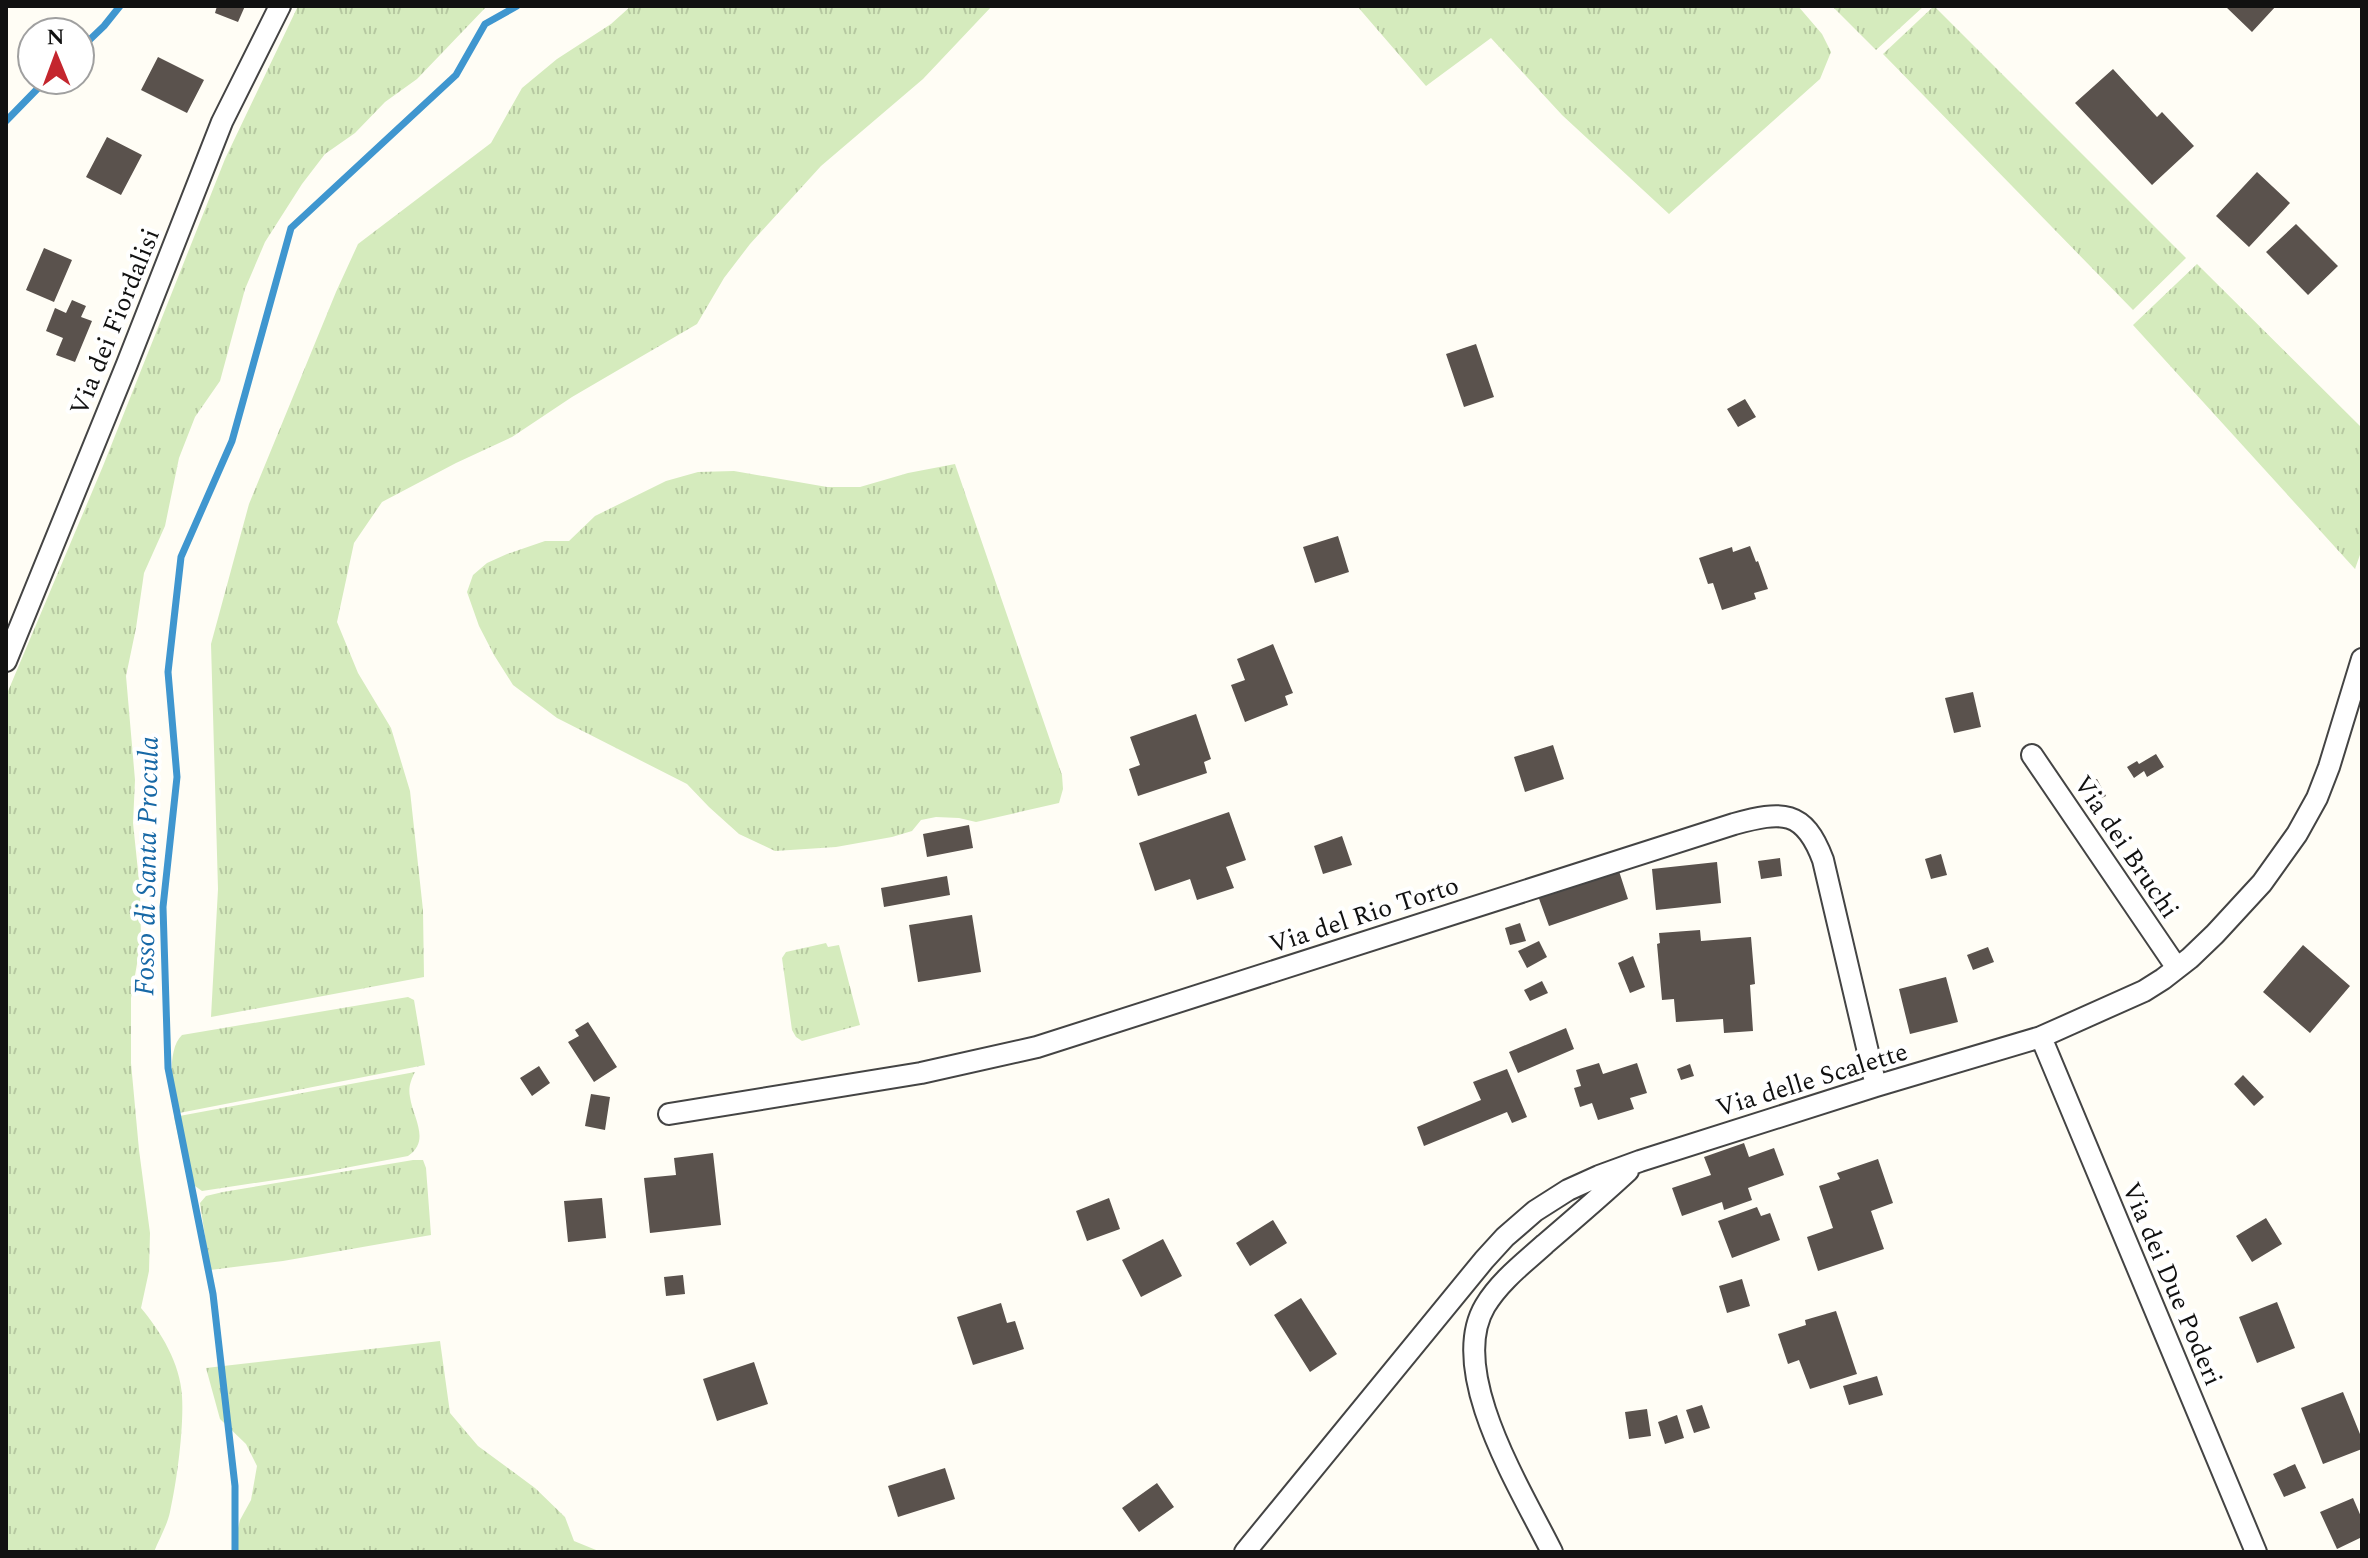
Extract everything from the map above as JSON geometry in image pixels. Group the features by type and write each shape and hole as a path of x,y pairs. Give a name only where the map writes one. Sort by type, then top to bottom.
{"street":[{"name":"Via dei Fiordalisi","path":"6,661 222,122 280,6"},
{"name":"Via delle Scalette","path":"1245,1552 1498,1244 1523,1220 1558,1196 1640,1161 2041,1037 2144,991 2177,968 2215,934 2253,892 2297,834 2317,798 2329,767 2362,659"},
{"name":"Via dei Bruchi","path":"2032,755 2177,968"},
{"name":"Via del Rio Torto","path":"669,1114 921,1073 1037,1047 1734,824 1777,816 1791,818 1808,828 1823,860 1876,1086"},
{"name":"Via dei Due Poderi","path":"2041,1037 2256,1552"},
{"path":"1552,1552 1495,1437 1483,1405 1475,1359 1477,1324 1489,1299 1510,1274 1640,1161"}],"green space":[{"path":"298,6 487,6 417,79 385,102 355,133 325,154 302,184 265,242 245,289 220,381 195,417 179,458 165,526 144,573 126,676 135,780 133,823 140,890 141,941 131,998 131,1063 150,1233 149,1271 141,1308 156,1327 178,1372 182,1423 175,1485 169,1517 154,1552 6,1552 6,696 103,466 225,159"},
{"path":"631,6 992,6 923,79 821,166 750,244 724,278 697,324 572,397 512,437 382,502 354,543 337,622 358,673 391,728 410,791 423,910 424,977 211,1017 218,889 211,644 249,504 336,292 358,244 491,143 522,88"},
{"path":"1357,6 1798,6 1822,34 1831,52 1820,79 1669,214 1562,115 1491,38 1426,86"},
{"path":"1832,6 1924,6 1876,50"},
{"path":"1934,6 2186,258 2133,310 1883,54"},
{"path":"2197,264 2362,428 2362,549 2355,569 2133,325"},
{"path":"955,464 1062,775 1063,789 1059,803 976,822 936,817 921,820 912,831 892,837 836,847 775,851 739,834 687,784 557,718 513,685 479,626 467,592 473,575 487,563 545,541 569,541 595,516 666,481 698,472 734,471 827,487 860,487"},
{"path":"826,943 828,947 839,945 860,1025 802,1041 792,1030 782,958 786,952"},
{"path":"408,997 414,1000 425,1065 174,1114 172,1061 182,1035"},
{"path":"415,1072 409,1093 420,1136 415,1150 408,1156 202,1191 188,1181 174,1117"},
{"path":"423,1160 426,1168 431,1235 283,1261 210,1270 200,1203 206,1196"},
{"path":"440,1341 450,1413 478,1446 535,1488 565,1517 574,1541 601,1552 232,1552 240,1520 251,1500 257,1466 246,1444 220,1419 206,1368"}],"building":[{"path":"217,6 245,6 238,22 215,13"},
{"path":"2225,6 2276,6 2252,32"},
{"path":"158,57 204,80 187,113 141,90"},
{"path":"2113,69 2157,117 2162,112 2194,146 2152,185 2075,103"},
{"path":"107,137 142,155 121,195 86,177"},
{"path":"2257,172 2290,203 2249,247 2216,216"},
{"path":"2296,224 2338,266 2308,295 2266,252"},
{"path":"44,248 72,260 54,302 26,290"},
{"path":"72,300 86,306 81,317 92,321 75,362 56,355 63,338 46,331 55,308 66,313"},
{"path":"1476,344 1494,397 1464,407 1446,354"},
{"path":"1745,399 1756,417 1738,427 1727,409"},
{"path":"1338,536 1349,572 1315,583 1303,547"},
{"path":"1750,546 1768,589 1754,593 1756,599 1722,610 1713,583 1708,584 1699,558 1732,547 1733,552"},
{"path":"1273,644 1293,693 1285,696 1288,705 1245,722 1231,685 1245,680 1237,659"},
{"path":"1973,692 1981,727 1954,733 1945,698"},
{"path":"1196,714 1211,759 1204,762 1207,773 1138,796 1129,769 1140,765 1130,737"},
{"path":"1553,745 1564,779 1525,792 1514,757"},
{"path":"2156,754 2164,767 2147,777 2144,771 2134,778 2127,767"},
{"path":"2097,779 2106,796 2095,801 2086,785"},
{"path":"1229,812 1246,860 1226,867 1234,888 1197,900 1190,879 1155,891 1139,843"},
{"path":"969,825 973,848 927,857 923,834"},
{"path":"1342,836 1352,865 1323,874 1314,846"},
{"path":"1941,854 1947,875 1931,879 1925,859"},
{"path":"1780,858 1782,876 1761,879 1758,861"},
{"path":"1717,862 1721,903 1656,910 1652,869"},
{"path":"1618,868 1628,899 1549,926 1538,896"},
{"path":"947,876 950,895 884,907 881,888"},
{"path":"972,915 981,972 918,982 909,925"},
{"path":"1520,923 1526,941 1510,945 1505,928"},
{"path":"1700,930 1701,941 1751,937 1755,984 1750,985 1753,1031 1724,1033 1723,1019 1676,1022 1674,999 1662,1000 1657,944 1660,943 1659,933"},
{"path":"1539,941 1547,957 1527,968 1518,951"},
{"path":"2303,945 2350,986 2310,1033 2263,992"},
{"path":"1988,947 1994,962 1973,970 1967,955"},
{"path":"1633,956 1645,987 1630,993 1618,963"},
{"path":"1946,977 1958,1022 1910,1034 1899,989"},
{"path":"1542,981 1548,993 1530,1001 1524,990"},
{"path":"588,1022 617,1067 594,1082 568,1042 579,1036 575,1030"},
{"path":"1566,1028 1574,1049 1518,1073 1509,1052"},
{"path":"1599,1063 1603,1074 1637,1063 1647,1093 1630,1098 1634,1109 1598,1120 1592,1103 1580,1107 1574,1088 1581,1086 1576,1070"},
{"path":"1690,1064 1694,1076 1681,1080 1677,1069"},
{"path":"539,1066 550,1083 532,1096 520,1078"},
{"path":"1507,1069 1527,1117 1512,1123 1507,1112 1424,1146 1417,1127 1481,1100 1473,1082"},
{"path":"2243,1075 2264,1097 2254,1106 2234,1084"},
{"path":"591,1094 610,1097 605,1130 585,1126"},
{"path":"1744,1143 1749,1157 1774,1148 1784,1175 1748,1188 1752,1200 1724,1210 1722,1202 1682,1216 1672,1188 1711,1175 1704,1157"},
{"path":"713,1153 721,1225 650,1233 644,1178 676,1175 674,1158"},
{"path":"1878,1159 1893,1203 1871,1211 1884,1249 1818,1271 1807,1237 1833,1228 1819,1186 1840,1179 1837,1173"},
{"path":"602,1198 606,1238 568,1242 564,1201"},
{"path":"1109,1198 1120,1229 1087,1241 1076,1211"},
{"path":"1757,1207 1761,1216 1770,1213 1780,1240 1732,1258 1718,1221"},
{"path":"2266,1218 2282,1244 2252,1262 2236,1236"},
{"path":"1273,1220 1287,1243 1250,1266 1236,1243"},
{"path":"1163,1239 1182,1276 1141,1297 1122,1260"},
{"path":"683,1275 685,1294 666,1296 664,1277"},
{"path":"1742,1279 1750,1306 1727,1313 1719,1286"},
{"path":"1301,1298 1337,1354 1310,1372 1274,1315"},
{"path":"2277,1302 2295,1348 2257,1363 2239,1317"},
{"path":"1001,1303 1007,1323 1015,1321 1024,1349 973,1365 957,1317"},
{"path":"1836,1311 1857,1374 1810,1389 1799,1360 1788,1364 1778,1334 1806,1325 1805,1320"},
{"path":"754,1362 768,1404 717,1421 703,1379"},
{"path":"1877,1376 1883,1395 1849,1405 1843,1386"},
{"path":"2343,1392 2362,1439 2362,1449 2323,1464 2301,1408"},
{"path":"1702,1405 1710,1428 1694,1433 1686,1410"},
{"path":"1647,1409 1651,1436 1629,1439 1625,1412"},
{"path":"1677,1415 1684,1438 1665,1444 1658,1422"},
{"path":"2295,1464 2306,1488 2284,1497 2273,1474"},
{"path":"945,1468 955,1499 898,1517 888,1486"},
{"path":"1157,1483 1174,1507 1139,1532 1122,1508"},
{"path":"2353,1498 2362,1519 2362,1537 2337,1549 2320,1512"}],"waterway":[{"path":"96,34 120,6"},
{"name":"Fosso di Santa Procula","path":"235,1552 235,1486 213,1294 168,1068 163,907 177,777 168,672 181,557 232,441 291,228 456,75 485,24 517,6"},
{"path":"6,121 30,96"}]}
